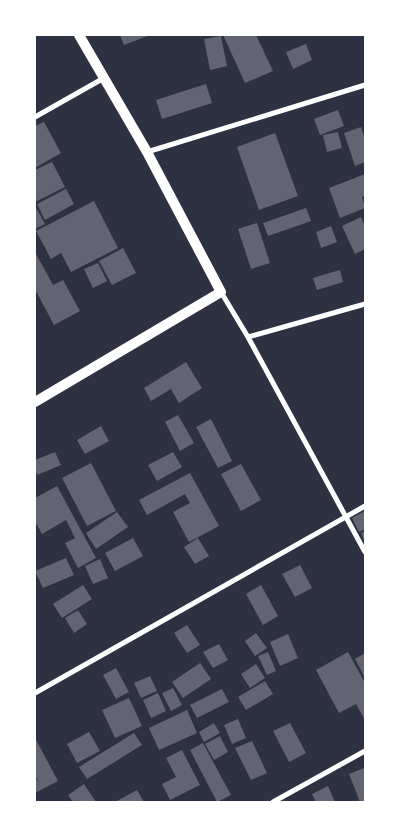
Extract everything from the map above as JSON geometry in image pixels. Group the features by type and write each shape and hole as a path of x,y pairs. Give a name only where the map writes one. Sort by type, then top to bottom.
{"main road":[{"path":"35,402 221,292 147,152 79,35"}],"street":[{"path":"35,117 104,78"},
{"path":"147,152 365,85"},
{"path":"221,292 248,337 365,552"},
{"path":"248,337 365,304"},
{"path":"35,693 365,506"},
{"path":"273,802 365,751"}],"building":[{"path":"120,35 150,35 124,45"},
{"path":"223,35 256,35 273,71 245,83"},
{"path":"221,36 227,66 210,70 204,39"},
{"path":"306,44 312,60 293,69 286,52"},
{"path":"206,84 212,103 162,119 156,100"},
{"path":"338,110 344,126 320,135 314,119"},
{"path":"44,122 61,153 35,168 35,126"},
{"path":"361,127 365,139 365,162 355,166 344,133"},
{"path":"338,132 342,148 327,152 323,135"},
{"path":"275,133 298,196 259,210 237,147"},
{"path":"52,162 65,187 35,202 35,170"},
{"path":"365,174 365,196 362,197 365,208 340,218 329,188"},
{"path":"66,189 74,204 45,220 37,204"},
{"path":"94,201 118,248 71,272 61,253 51,259 36,231"},
{"path":"35,206 45,224 35,229"},
{"path":"306,208 311,221 268,236 263,223"},
{"path":"361,217 365,226 365,249 355,254 342,226"},
{"path":"257,223 270,263 251,269 238,229"},
{"path":"331,226 337,242 321,248 316,232"},
{"path":"123,248 136,273 112,285 99,261"},
{"path":"35,252 53,285 63,280 80,311 54,325 35,289"},
{"path":"98,263 107,281 93,288 84,269"},
{"path":"340,270 343,282 317,290 313,278"},
{"path":"186,362 202,388 179,403 171,389 151,401 144,388"},
{"path":"178,415 194,443 180,451 165,422"},
{"path":"211,419 232,461 218,468 196,427"},
{"path":"101,426 109,441 85,454 77,440"},
{"path":"55,452 61,465 37,475 35,460"},
{"path":"173,452 182,467 157,481 148,465"},
{"path":"91,463 116,511 87,526 62,478"},
{"path":"241,464 261,500 241,511 221,474"},
{"path":"190,473 219,526 189,542 173,512 190,503 185,494 147,515 139,500"},
{"path":"57,486 96,558 78,568 65,543 75,538 66,520 42,534 35,521 35,498"},
{"path":"365,511 365,529 359,532 352,518"},
{"path":"117,512 128,527 96,549 86,533"},
{"path":"365,531 365,543 361,533"},
{"path":"133,538 143,556 115,571 105,553"},
{"path":"198,538 209,556 195,564 184,547"},
{"path":"66,558 74,575 43,588 35,571"},
{"path":"100,559 108,578 93,584 85,566"},
{"path":"300,565 312,588 295,597 282,574"},
{"path":"83,585 92,599 62,618 53,604"},
{"path":"261,585 278,616 263,625 246,594"},
{"path":"78,610 87,624 74,633 65,618"},
{"path":"187,625 200,645 187,653 174,633"},
{"path":"256,633 267,648 255,656 245,641"},
{"path":"288,634 298,658 280,666 270,642"},
{"path":"219,644 228,660 213,668 203,652"},
{"path":"268,652 276,671 267,675 258,656"},
{"path":"348,652 365,683 365,720 356,704 339,713 316,670"},
{"path":"365,653 365,678 355,659"},
{"path":"200,663 211,679 183,698 172,682"},
{"path":"256,664 265,678 250,688 241,674"},
{"path":"116,668 129,692 116,699 103,675"},
{"path":"150,676 157,691 141,698 134,683"},
{"path":"265,681 273,694 246,710 238,697"},
{"path":"173,688 182,705 171,711 162,693"},
{"path":"222,689 229,702 197,718 190,705"},
{"path":"158,693 166,711 151,718 143,700"},
{"path":"129,698 142,726 115,738 102,710"},
{"path":"187,710 197,733 159,750 149,728"},
{"path":"238,719 246,738 232,744 224,725"},
{"path":"214,723 220,733 204,742 199,732"},
{"path":"290,723 306,753 289,762 273,731"},
{"path":"89,732 100,751 77,763 67,744"},
{"path":"134,733 142,745 87,779 79,767"},
{"path":"220,736 228,752 214,760 205,744"},
{"path":"35,738 58,781 35,793 35,777 40,784 35,775"},
{"path":"252,741 267,773 251,780 235,748"},
{"path":"203,743 231,795 217,802 190,750"},
{"path":"182,750 200,785 170,800 162,784 176,777 166,758"},
{"path":"364,768 365,802 360,802 349,774"},
{"path":"84,784 96,802 73,802 68,795"},
{"path":"328,786 335,802 316,802 312,794"},
{"path":"137,790 144,802 115,802"}]}
